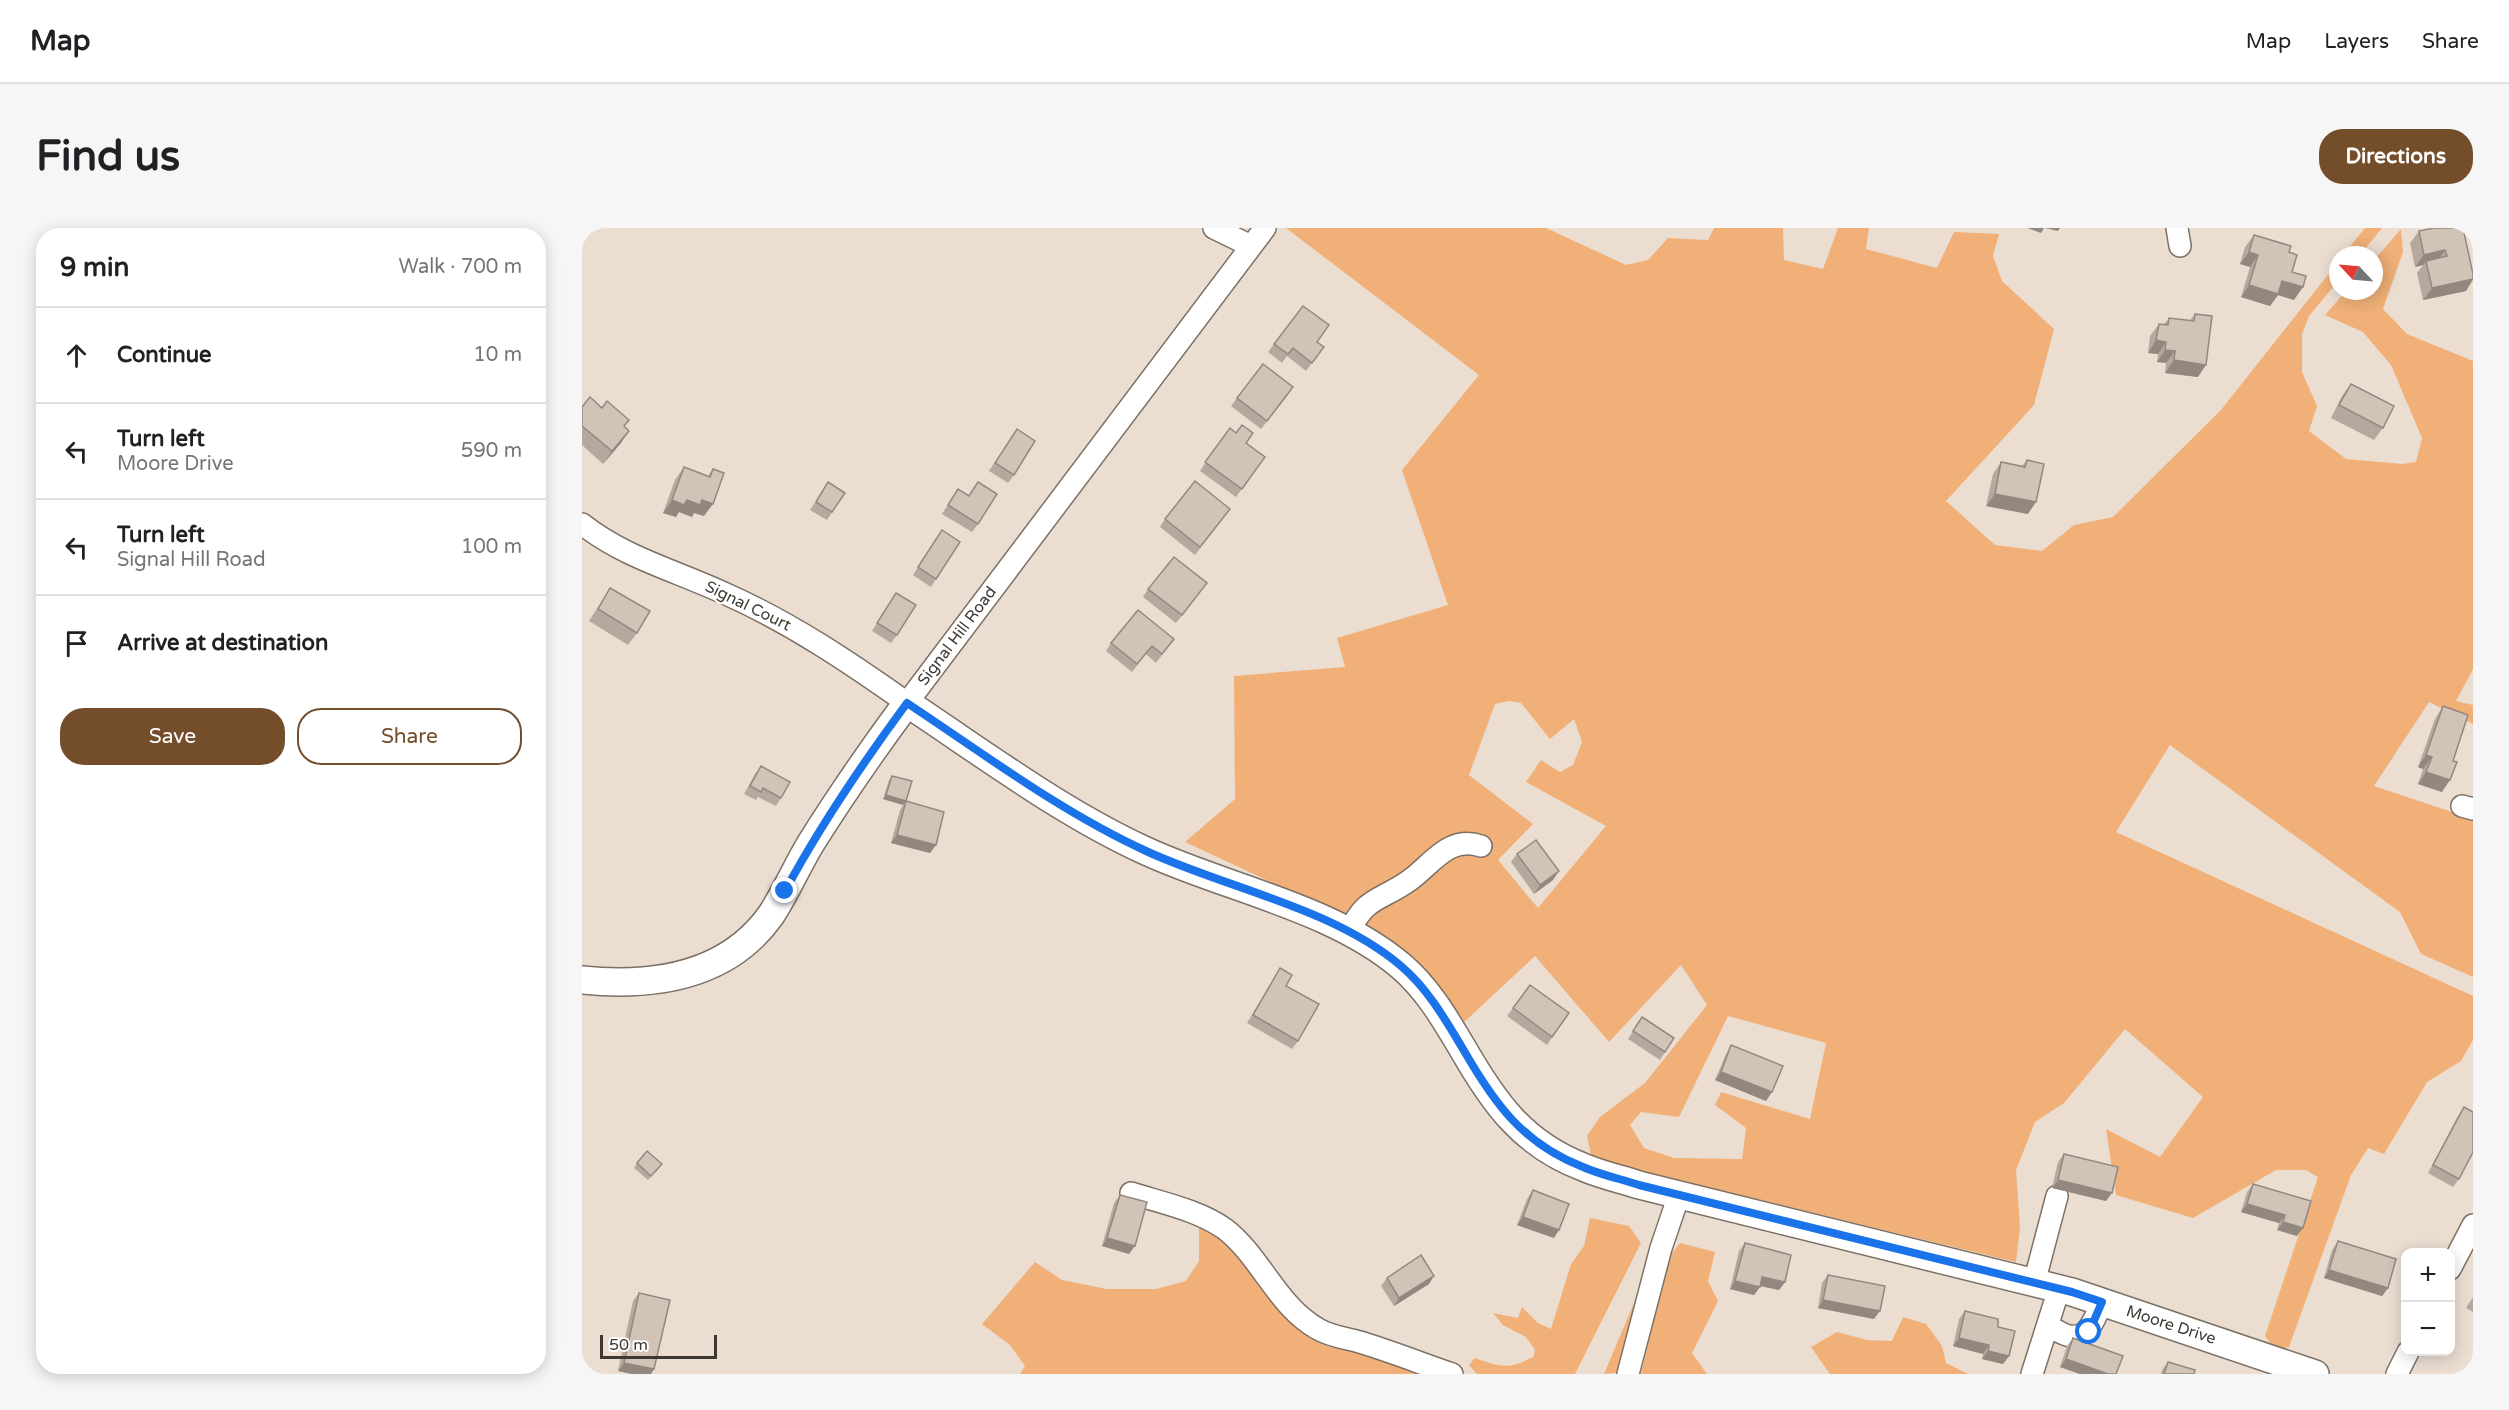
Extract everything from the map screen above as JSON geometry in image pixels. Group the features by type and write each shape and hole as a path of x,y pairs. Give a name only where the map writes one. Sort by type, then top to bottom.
{"main road":[{"name":"Moore Drive","path":"907,703 1059,804 1120,838 1189,870 1297,908 1349,933 1387,955 1422,986 1439,1008 1497,1104 1515,1124 1536,1142 1583,1168 1679,1195 2046,1286 2102,1302 2315,1374"},
{"name":"Signal Hill Road","path":"582,980 622,983 692,973 713,965 752,938 770,916 843,792 907,703"}],"street":[{"path":"1214,228 1251,246"},
{"name":"Signal Hill Road","path":"907,703 1264,228"},
{"name":"Signal Court","path":"582,524 599,538 622,551 727,594 792,627 832,651 907,703"},
{"path":"1349,933 1362,909 1373,900 1408,882 1443,851 1464,844 1481,846"},
{"path":"1131,1193 1194,1213 1226,1230 1240,1243 1268,1281 1296,1312 1318,1330 1335,1337 1364,1343 1452,1374"},
{"path":"1628,1374 1661,1248 1679,1195"},
{"path":"2032,1374 2048,1325 2046,1286 2057,1196"},
{"path":"2455,1261 2473,1225"},
{"path":"2048,1325 2061,1334 2077,1337 2089,1332 2102,1302"},
{"path":"2397,1374 2406,1356"}],"shaded area":[{"path":"1286,228 1546,228 1626,265 1648,260 1668,238 1708,240 1714,228 1783,228 1784,260 1823,269 1838,228 1869,228 1866,249 1937,268 1954,232 1999,234 1993,256 2002,281 2054,329 2034,405 1946,501 1995,545 2042,551 2074,525 2113,517 2221,410 2329,273 2329,292 2309,316 2302,334 2302,372 2317,406 2309,431 2346,459 2403,464 2416,462 2422,438 2391,365 2363,332 2325,315 2338,300 2383,300 2383,250 2401,229 2403,252 2383,309 2407,334 2473,361 2473,669 2456,701 2473,705 2473,724 2429,702 2374,786 2473,819 2473,977 2421,954 2400,912 2170,745 2116,832 2473,996 2473,1040 2461,1061 2427,1082 2384,1154 2368,1148 2351,1175 2289,1347 2275,1349 2265,1336 2318,1177 2306,1170 2276,1170 2193,1218 2116,1195 2106,1129 2160,1157 2203,1097 2125,1029 2064,1103 2035,1122 2016,1170 2020,1227 2016,1262 1592,1159 1587,1136 1600,1117 1645,1083 1707,1005 1681,965 1609,1042 1535,956 1461,1025 1327,908 1185,842 1235,799 1234,676 1345,667 1337,638 1448,605 1402,470 1479,375","holes":["1509,701 1521,703 1550,739 1574,719 1582,742 1573,765 1560,772 1541,760 1526,782 1606,826 1538,908 1498,860 1533,824 1469,775 1495,704","1728,1016 1826,1043 1810,1119 1721,1092 1715,1105 1746,1128 1742,1159 1674,1158 1644,1148 1630,1125 1641,1112 1679,1117"]},
{"path":"2365,228 2382,228 2367,246 2350,246"},
{"path":"1590,1218 1629,1226 1641,1243 1575,1374 1477,1374 1469,1365 1475,1358 1504,1366 1517,1364 1533,1357 1535,1350 1526,1337 1503,1325 1493,1313 1518,1318 1522,1307 1538,1323 1551,1329 1571,1264 1584,1246"},
{"path":"1199,1226 1227,1243 1287,1317 1309,1338 1329,1347 1356,1352 1423,1374 1020,1374 1025,1366 1010,1345 982,1324 1035,1262 1062,1280 1107,1289 1156,1289 1186,1281 1199,1261"},
{"path":"1680,1243 1715,1252 1708,1281 1718,1301 1692,1353 1707,1374 1641,1374 1669,1257"},
{"path":"1645,1277 1616,1373 1604,1374"},
{"path":"1903,1317 1926,1324 1942,1346 1946,1363 1968,1374 1830,1374 1811,1347 1837,1332 1867,1340 1892,1341"}],"building":[{"path":"2434,228 2463,228 2473,279 2432,288 2426,261 2447,256 2445,250 2424,255 2419,231"},
{"path":"2254,235 2291,246 2289,252 2297,255 2292,272 2306,276 2303,287 2282,281 2278,294 2249,285 2258,255 2249,252"},
{"path":"1303,306 1329,325 1317,342 1324,347 1312,363 1293,348 1288,354 1274,344"},
{"path":"2195,314 2212,316 2206,365 2174,360 2175,351 2165,350 2166,342 2156,340 2159,324 2168,325 2169,318 2194,321"},
{"path":"1263,364 1293,387 1267,421 1237,398"},
{"path":"2351,384 2394,406 2383,428 2339,405"},
{"path":"590,397 602,408 607,401 629,420 624,426 629,431 612,451 582,426 582,407"},
{"path":"1242,425 1253,433 1246,443 1265,457 1242,489 1205,462 1230,428 1236,433"},
{"path":"1017,429 1035,441 1014,475 995,463"},
{"path":"2027,460 2044,464 2036,502 1995,494 2001,462 2025,467"},
{"path":"684,467 710,477 713,469 724,473 713,504 702,500 700,505 687,500 684,505 672,500"},
{"path":"1195,481 1230,509 1200,547 1165,519"},
{"path":"828,482 845,493 832,512 816,502"},
{"path":"978,482 997,494 978,524 948,505 958,489 969,496"},
{"path":"942,530 960,542 936,579 918,567"},
{"path":"1174,557 1207,583 1182,615 1148,589"},
{"path":"610,588 650,611 637,633 598,609"},
{"path":"896,593 916,605 897,635 877,623"},
{"path":"1138,610 1174,639 1162,654 1152,646 1137,664 1111,643"},
{"path":"2443,706 2468,715 2453,761 2457,762 2450,780 2426,772 2432,757 2426,755"},
{"path":"761,766 790,782 781,798 763,788 761,792 750,786"},
{"path":"892,776 912,781 906,801 886,795"},
{"path":"906,801 944,812 936,845 897,835"},
{"path":"1536,840 1559,871 1540,885 1517,854"},
{"path":"1280,968 1292,975 1286,986 1319,1004 1298,1041 1253,1015"},
{"path":"1530,985 1569,1013 1552,1037 1513,1008"},
{"path":"1642,1017 1674,1038 1665,1052 1633,1031"},
{"path":"1731,1045 1783,1066 1772,1092 1721,1072"},
{"path":"2464,1107 2473,1112 2473,1152 2459,1179 2433,1165"},
{"path":"647,1151 662,1164 651,1176 637,1163"},
{"path":"2064,1154 2118,1167 2112,1193 2058,1180"},
{"path":"2253,1184 2311,1201 2303,1228 2283,1222 2285,1215 2247,1204"},
{"path":"1533,1190 1569,1204 1559,1230 1523,1217"},
{"path":"1120,1195 1147,1202 1135,1246 1107,1238"},
{"path":"2338,1241 2396,1259 2388,1288 2329,1270"},
{"path":"1745,1243 1791,1255 1785,1282 1762,1277 1760,1287 1735,1281"},
{"path":"1421,1255 1434,1276 1399,1298 1387,1278"},
{"path":"1828,1275 1885,1286 1880,1311 1823,1300"},
{"path":"639,1293 670,1300 654,1369 624,1363"},
{"path":"1965,1311 1998,1319 1998,1327 2015,1331 2009,1356 1988,1351 1989,1345 1959,1338"},
{"path":"2073,1338 2123,1356 2116,1374 2108,1374 2066,1359"},
{"path":"2168,1362 2195,1370 2194,1374 2164,1374"}],"route":[{"path":"785,891 843,792 907,703 1059,804 1120,838 1189,870 1297,908 1379,949 1402,966 1439,1008 1497,1104 1536,1142 1559,1156 1583,1168 1639,1185 2072,1292 2102,1302 2089,1332"}]}
